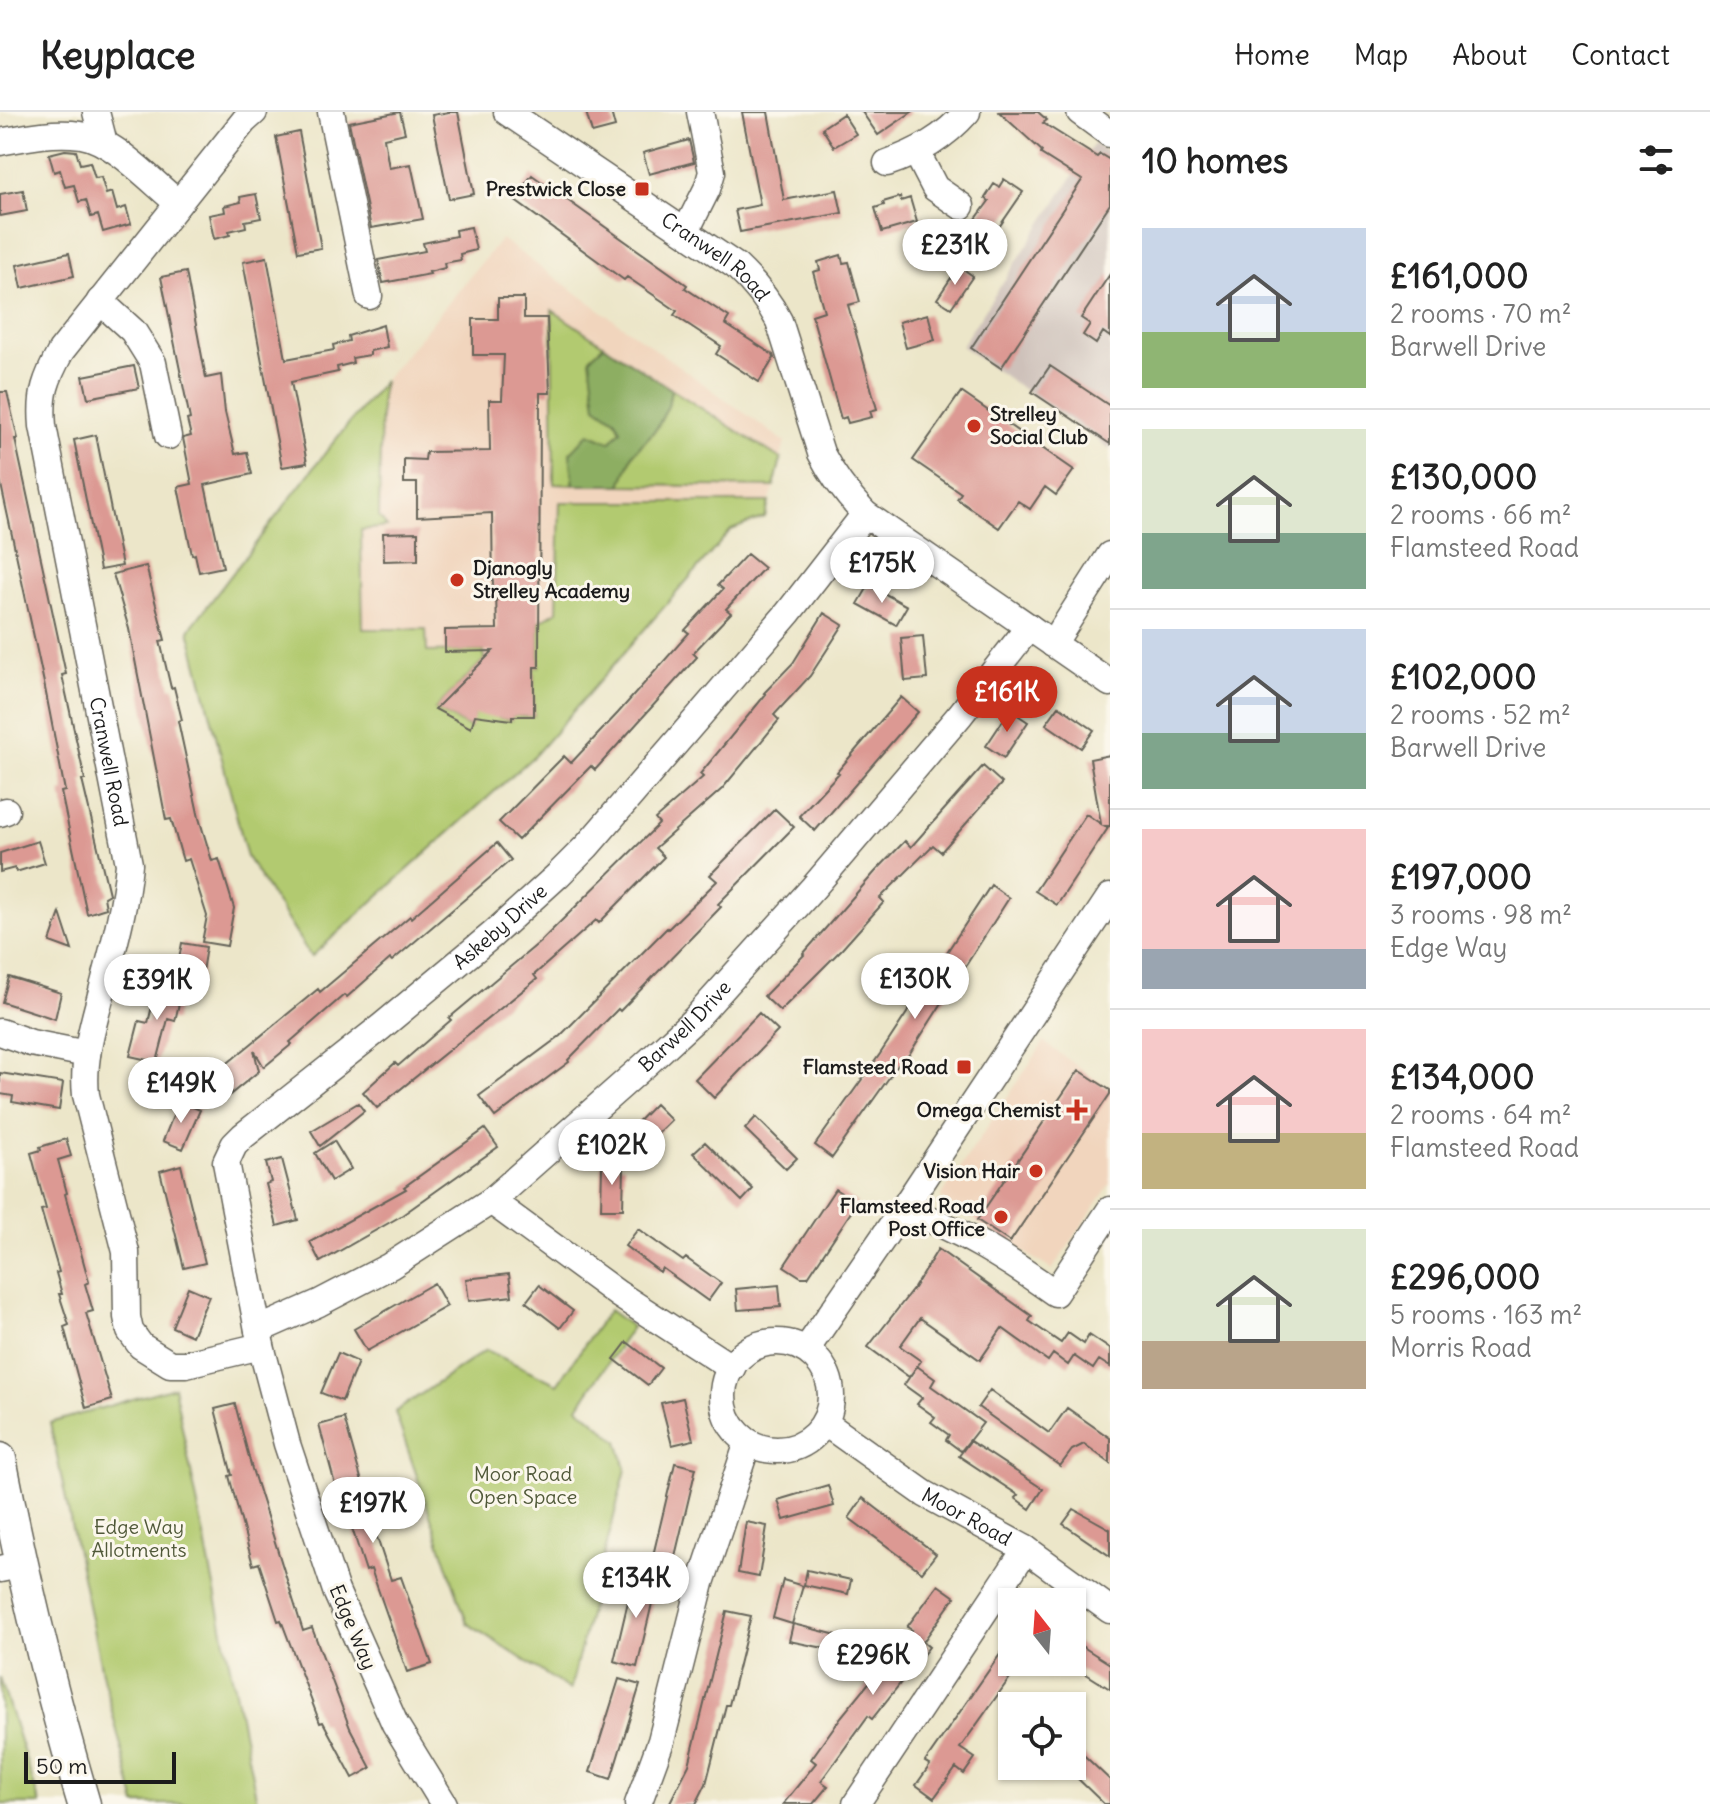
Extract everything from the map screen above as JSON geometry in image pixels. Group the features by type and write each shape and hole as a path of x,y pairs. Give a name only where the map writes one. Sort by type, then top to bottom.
{"main road":[{"path":"0,1459 10,1567 84,1804"}],"street":[{"path":"96,112 104,143"},
{"name":"Cranwell Road","path":"254,112 61,351 45,381 41,404 129,864 123,909 84,1076 86,1095 126,1252 130,1331 141,1346 170,1364 186,1364 260,1338"},
{"path":"331,112 369,296"},
{"name":"Cranwell Road","path":"507,112 736,266 769,302 779,321 808,416 831,474 865,514 1110,683"},
{"path":"686,231 712,172 700,112"},
{"path":"887,163 917,153 938,140 967,112"},
{"path":"1080,112 1110,134"},
{"path":"0,142 36,135 84,135 104,143 178,203"},
{"path":"917,153 935,188 961,206"},
{"path":"100,301 133,331 153,363 168,436"},
{"name":"Askeby Drive","path":"260,1338 228,1178 226,1162 234,1145 492,935 587,846 788,613 865,514"},
{"path":"1053,644 1110,555"},
{"name":"Barwell Drive","path":"260,1338 307,1309 390,1266 491,1201 695,1019 813,888 960,715 1029,627"},
{"path":"806,1350 1110,897"},
{"path":"0,1032 31,1043 87,1054"},
{"path":"491,1201 618,1294 732,1368"},
{"path":"903,1209 992,1249 1055,1293 1110,1210"},
{"name":"Edge Way","path":"260,1338 287,1444 336,1591 395,1724 444,1804"},
{"path":"770,1342 789,1343 806,1350 823,1366 830,1383 832,1395 825,1423 812,1437 786,1450 748,1442 731,1425 724,1408 726,1379 732,1368 744,1353 770,1342"},
{"name":"Moor Road","path":"825,1423 925,1494 1026,1549 1110,1610"},
{"path":"638,1804 661,1741 701,1583 748,1442"},
{"path":"856,1804 1026,1549"}],"shaded area":[{"path":"1094,144 1110,153 1110,449 961,346"},
{"name":"Djanogly Strelley Academy","path":"501,239 785,442 774,487 765,517 731,530 535,755 311,957 247,857 189,630 332,444"},
{"path":"1044,1042 1110,1090 1110,1184 1052,1270 940,1198"}],"green space":[{"path":"552,310 604,345 590,358 621,430 610,442 570,453 574,485 554,484"},
{"path":"604,345 671,389 668,406 657,428 633,454 621,485 574,485 570,453 589,433 610,442 621,430 616,420 596,406 590,358"},
{"path":"384,381 381,396 379,517 387,527 361,530 363,629 426,629 427,652 484,651 484,660 435,709 470,728 476,709 499,708 499,718 511,720 512,716 534,716 534,667 539,667 539,622 557,611 560,502 769,502 765,517 731,530 535,755 311,957 247,857 189,630"},
{"path":"671,389 781,459 774,487 621,485 633,454 657,428 668,406"},
{"name":"Moor Road Open Space","path":"609,1310 632,1327 578,1407 618,1441 626,1469 570,1690 467,1623 395,1412 486,1350 557,1384"},
{"name":"Edge Way Allotments","path":"174,1387 257,1804 136,1804 103,1677 50,1423"},
{"path":"0,1678 40,1804 0,1804"}],"building":[{"path":"400,112 405,133 384,138 389,168 411,164 423,219 371,228 349,122"},
{"path":"458,112 474,194 449,199 432,115"},
{"path":"586,112 611,112 615,127 592,133"},
{"path":"742,112 768,112 784,200 837,190 842,213 740,232 735,210 760,205"},
{"path":"862,112 912,112 878,135"},
{"path":"999,112 1038,112 1047,120 1043,123 1097,157 1100,154 1110,160 1110,204 1001,368 971,348 1082,180 1041,154 1042,151"},
{"path":"843,114 856,134 834,147 822,128"},
{"path":"299,132 321,248 298,252 276,137"},
{"path":"689,140 694,162 649,174 643,153"},
{"path":"76,151 80,164 90,162 95,178 101,177 106,194 112,192 117,210 126,207 131,224 103,232 98,215 91,217 86,200 79,202 74,185 65,187 60,170 54,172 49,154"},
{"path":"532,175 687,285 685,288 729,317 725,324 773,355 759,382 716,354 721,346 674,315 677,311 627,277 624,280 514,200"},
{"path":"1004,179 1023,192 978,265 959,252 965,244 960,241 989,201 985,198 994,184 999,187"},
{"path":"23,190 27,211 0,216 0,194"},
{"path":"256,194 261,218 245,221 246,227 214,239 209,215 225,212 224,206 241,202 240,197"},
{"path":"900,197 901,201 910,198 917,222 882,232 875,208"},
{"path":"471,227 476,250 460,254 461,260 444,263 445,268 430,274 383,283 378,260 425,251 423,243 456,236 455,230"},
{"path":"69,253 74,276 22,288 17,265"},
{"path":"841,255 843,263 849,262 860,302 848,305 877,409 870,411 872,417 848,423 846,417 841,419 812,315 824,311 813,272 820,270 818,262"},
{"path":"267,257 286,359 334,350 333,345 349,341 348,336 383,325 387,347 370,351 370,355 352,358 353,363 337,367 338,372 291,382 307,463 282,467 243,262"},
{"path":"959,266 973,276 951,308 937,299"},
{"path":"186,272 206,378 221,375 225,412 235,454 247,452 252,474 205,485 223,567 199,572 195,554 192,555 178,487 192,484 183,438 191,436 187,420 190,419 161,277"},
{"path":"1110,274 1110,337 1103,332 1096,344 1083,335 1090,324 1081,318"},
{"path":"498,298 524,298 524,318 547,318 550,393 540,393 539,667 534,667 534,716 512,716 512,720 475,715 471,728 435,709 493,651 445,652 445,630 497,629 496,593 493,593 492,513 417,517 417,483 404,483 404,459 425,460 426,452 490,451 489,400 502,400 504,355 473,355 473,319 498,319"},
{"path":"928,314 935,340 906,348 899,322"},
{"path":"134,366 139,388 88,398 83,376"},
{"path":"1050,366 1110,406 1110,444 1032,392"},
{"path":"0,392 7,392 18,439 15,439 66,674 62,675 85,780 82,780 109,894 104,897 106,908 87,914 61,792 65,791 44,683 0,480"},
{"name":"Strelley Social Club","path":"961,392 1074,470 1056,495 1045,487 1030,509 1018,501 999,528 957,499 961,493 913,460"},
{"path":"96,435 122,566 100,570 74,440"},
{"path":"418,532 418,560 384,561 383,533"},
{"path":"747,554 764,568 726,609 731,613 693,653 697,657 595,770 591,766 518,840 499,822 564,756 571,763 618,713 689,633 685,630 723,589 718,585"},
{"path":"146,566 165,640 160,641 182,720 178,721 199,818 212,861 219,859 234,908 227,946 202,942 207,916 189,859 183,861 171,819 166,820 129,629 113,574"},
{"path":"869,585 907,606 896,625 858,604"},
{"path":"824,613 843,625 810,676 774,715 779,720 722,789 655,848 664,857 599,923 596,920 534,975 537,979 377,1108 363,1092 395,1063 398,1066 451,1020 449,1018 540,942 659,824 655,819 703,777 700,774 764,693 793,663"},
{"path":"923,636 927,679 905,681 901,638"},
{"path":"901,697 918,712 815,831 799,816"},
{"path":"1059,706 1094,730 1081,748 1046,724"},
{"path":"1010,710 1028,722 1004,758 986,746"},
{"path":"1110,755 1110,826 1105,826 1108,828 1057,905 1035,891 1086,814 1101,824 1090,759"},
{"path":"983,766 1002,783 941,852 933,845 880,898 884,902 780,1011 764,996 804,955 875,872 905,841 911,847"},
{"path":"775,809 794,827 718,904 721,907 569,1062 495,1117 479,1096 560,1036 717,881 710,875"},
{"path":"38,841 45,863 16,872 15,868 0,872 0,853"},
{"path":"497,843 511,860 392,961 390,959 347,997 344,995 264,1067 254,1050 259,1071 220,1103 207,1086 207,1080 411,918"},
{"path":"991,885 1009,898 901,1067 898,1065 832,1158 815,1145 880,1054"},
{"path":"60,913 72,950 50,942"},
{"path":"182,943 206,947 200,984 175,980"},
{"path":"9,977 61,993 55,1019 2,1002"},
{"path":"158,981 183,986 175,1021 168,1019 157,1062 130,1056 139,1021 148,1023"},
{"path":"759,1013 778,1031 714,1098 695,1079"},
{"path":"1079,1070 1110,1090 1110,1094 1010,1242 977,1220"},
{"path":"0,1073 63,1083 59,1110 12,1102 13,1096 0,1094"},
{"path":"179,1101 200,1110 183,1149 163,1141"},
{"path":"358,1103 364,1111 320,1146 311,1131"},
{"path":"655,1104 671,1120 640,1150 625,1135"},
{"path":"756,1117 797,1158 786,1169 745,1129"},
{"path":"485,1129 498,1147 401,1216 320,1262 310,1242 406,1189 404,1187"},
{"path":"66,1139 71,1156 58,1160 89,1282 85,1284 93,1311 86,1313 112,1400 86,1408 64,1327 69,1325 59,1294 62,1294 56,1273 59,1272 41,1210 46,1209 31,1153"},
{"path":"334,1141 351,1169 331,1181 315,1153"},
{"path":"705,1142 753,1189 742,1201 693,1153"},
{"path":"282,1159 298,1220 277,1226 266,1184 271,1182 266,1163"},
{"path":"181,1165 205,1263 184,1268 160,1171"},
{"path":"602,1165 624,1166 623,1209 601,1209"},
{"path":"835,1189 857,1203 808,1277 801,1277 784,1266"},
{"path":"638,1229 721,1283 708,1301 625,1246"},
{"path":"938,1249 1032,1316 1029,1321 1061,1343 1068,1333 1084,1344 1089,1335 1110,1349 1110,1367 1099,1360 1093,1369 1074,1356 1068,1365 1053,1354 1048,1361 1002,1328 980,1360 920,1318 900,1346 921,1361 909,1377 868,1347 914,1288"},
{"path":"509,1274 512,1296 469,1301 466,1279"},
{"path":"434,1283 447,1306 367,1351 354,1329"},
{"path":"539,1285 573,1311 560,1328 526,1302"},
{"path":"779,1285 781,1307 738,1310 736,1289"},
{"path":"188,1287 209,1296 192,1336 172,1327"},
{"path":"627,1342 661,1368 648,1385 614,1359"},
{"path":"338,1353 358,1362 342,1401 321,1393"},
{"path":"917,1366 935,1379 931,1386 983,1423 961,1451 946,1440 949,1435 931,1422 935,1417 917,1404 922,1398 904,1385"},
{"path":"990,1390 1049,1433 1067,1408 1110,1438 1110,1463 1084,1444 1072,1450 1060,1466 978,1407"},
{"path":"683,1398 693,1440 672,1445 661,1403"},
{"path":"235,1404 303,1631 312,1628 350,1728 371,1768 353,1778 323,1722 320,1723 281,1620 278,1621 259,1563 253,1565 215,1409"},
{"path":"344,1418 367,1507 391,1580 401,1577 432,1664 407,1672 371,1569 366,1571 347,1513 343,1514 319,1425"},
{"path":"970,1441 1043,1489 1030,1509 1015,1498 1018,1495 959,1456"},
{"path":"675,1463 696,1468 672,1569 651,1564"},
{"path":"828,1485 834,1506 784,1520 778,1500"},
{"path":"863,1498 936,1554 922,1572 849,1518"},
{"path":"1074,1509 1110,1529 1110,1556 1063,1524"},
{"path":"746,1522 767,1526 759,1577 738,1573"},
{"path":"807,1570 851,1580 848,1594 804,1585"},
{"path":"635,1572 658,1578 637,1667 614,1661"},
{"path":"783,1580 803,1586 792,1624 773,1618"},
{"path":"938,1585 955,1597 923,1642 929,1647 872,1719 868,1716 821,1781 828,1786 813,1804 783,1804 816,1763 811,1759 841,1717 912,1630 907,1627"},
{"path":"727,1611 751,1616 706,1784 696,1804 669,1804 689,1765"},
{"path":"793,1624 837,1635 834,1650 789,1641"},
{"path":"1086,1649 1110,1664 1110,1689 1086,1674"},
{"path":"998,1657 998,1676 1011,1676 960,1748 975,1758 964,1774 956,1768 934,1798 916,1785 930,1765 925,1762"},
{"path":"619,1679 640,1685 611,1779 590,1772"},
{"path":"1086,1757 1110,1780 1110,1804 1104,1804 1079,1780 1086,1780"}],"place":[{"name":"Prestwick Close","path":"642,189"},
{"name":"Strelley Social Club","path":"974,426"},
{"name":"Djanogly Strelley Academy","path":"457,580"},
{"name":"Flamsteed Road","path":"964,1067"},
{"name":"Omega Chemist","path":"1077,1110"},
{"name":"Vision Hair","path":"1036,1171"},
{"name":"Flamsteed Road Post Office","path":"1001,1217"}]}
